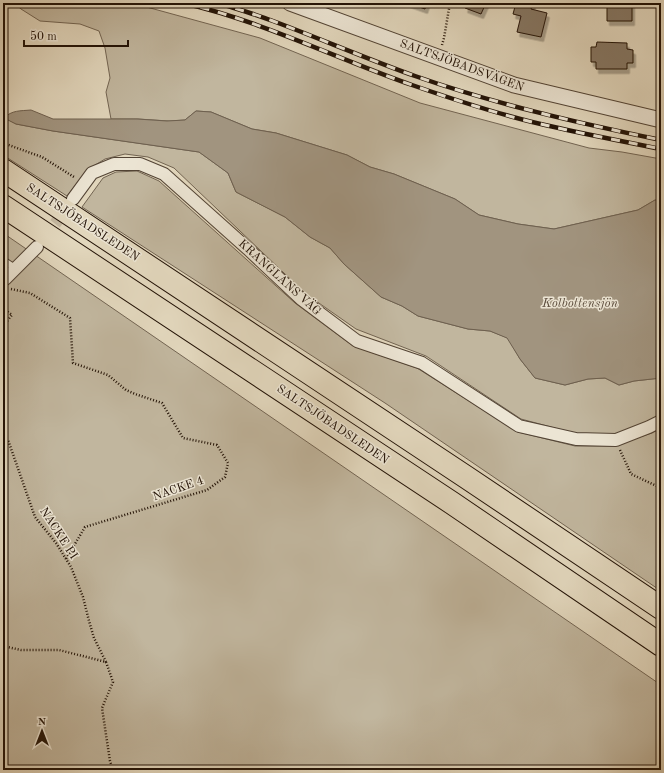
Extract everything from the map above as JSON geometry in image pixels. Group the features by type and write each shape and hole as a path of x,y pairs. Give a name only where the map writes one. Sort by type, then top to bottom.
{"highway":[{"name":"SALTSJÖBADSLEDEN","path":"3,170 661,608"},
{"name":"SALTSJÖBADSLEDEN","path":"3,206 452,503 661,645"}],"street":[{"name":"SALTSJÖBADSVÄGEN","path":"290,3 514,85 661,120"},
{"name":"KRANGLANS VÄG","path":"73,199 92,174 114,164 140,164 164,174 248,248 301,299 357,341 422,363 519,426 576,439 616,440 661,421"},
{"path":"6,284 15,268 37,247"}],"lane":[{"path":"3,260 15,268"}],"path":[{"path":"437,56 444,38 450,3"},
{"path":"3,143 42,158 85,183"},
{"name":"NACKE 4","path":"6,284 30,293 70,318 73,363 108,375 126,390 162,403 183,438 217,445 228,463 225,477 207,490 85,527 66,559"},
{"path":"3,308 12,315 3,326"},
{"name":"NACKE PI","path":"3,439 8,440 35,517 56,543 71,567 83,597 94,638 106,662 113,682 102,708 110,760 113,770"},
{"path":"616,440 630,474 661,488"},
{"path":"3,646 21,650 59,650 106,662"}],"shaded area":[{"path":"14,3 132,3 260,38 420,103 589,148 661,159 661,201 655,200 638,210 554,229 518,224 479,215 455,199 394,174 370,167 347,155 276,133 252,129 211,112 196,111 185,120 169,121 111,119 106,92 110,78 105,48 99,31 80,24 40,21"},
{"path":"3,117 16,124 53,131 199,152 228,173 236,192 285,217 310,237 330,248 344,264 381,297 402,306 418,316 468,329 490,331 508,338 520,359 535,378 565,385 588,379 605,378 619,385 634,381 661,378 661,414 614,435 577,434 521,419 426,356 356,329 306,294 174,168 148,157 125,154 105,159 87,170 67,196 3,155"},
{"path":"137,171 159,181 295,303 353,346 417,368 518,432 575,446 612,446 652,433 661,428 661,591 385,403 82,207 103,178 116,172"},
{"path":"3,233 661,685 661,770 3,770"}],"water":[{"name":"Kolbottensjön","path":"31,110 53,119 137,119 167,121 185,120 196,111 211,112 252,129 276,133 347,155 370,167 394,174 455,199 479,215 518,224 554,229 638,210 655,200 661,201 661,378 634,381 619,385 605,378 588,379 565,385 535,378 520,359 507,338 490,331 468,329 418,316 402,306 381,297 344,264 330,248 310,237 285,217 236,192 228,173 199,152 53,131 16,124 4,118 13,112"}],"building":[{"path":"408,3 427,3 425,9"},
{"path":"467,3 486,3 481,14 465,8"},
{"path":"516,3 533,3 531,9 547,13 541,37 517,32 521,16 513,14"},
{"path":"607,3 632,3 632,21 607,21"},
{"path":"597,42 627,43 627,49 633,50 633,63 627,63 627,69 596,69 596,62 591,62 591,47 596,47"}],"tunnel":[{"path":"44,238 68,207"}],"railway":[{"path":"183,3 270,30 428,91 478,107 511,117 661,149"},
{"path":"218,3 266,18 415,76 445,86 537,112 661,140"}]}
